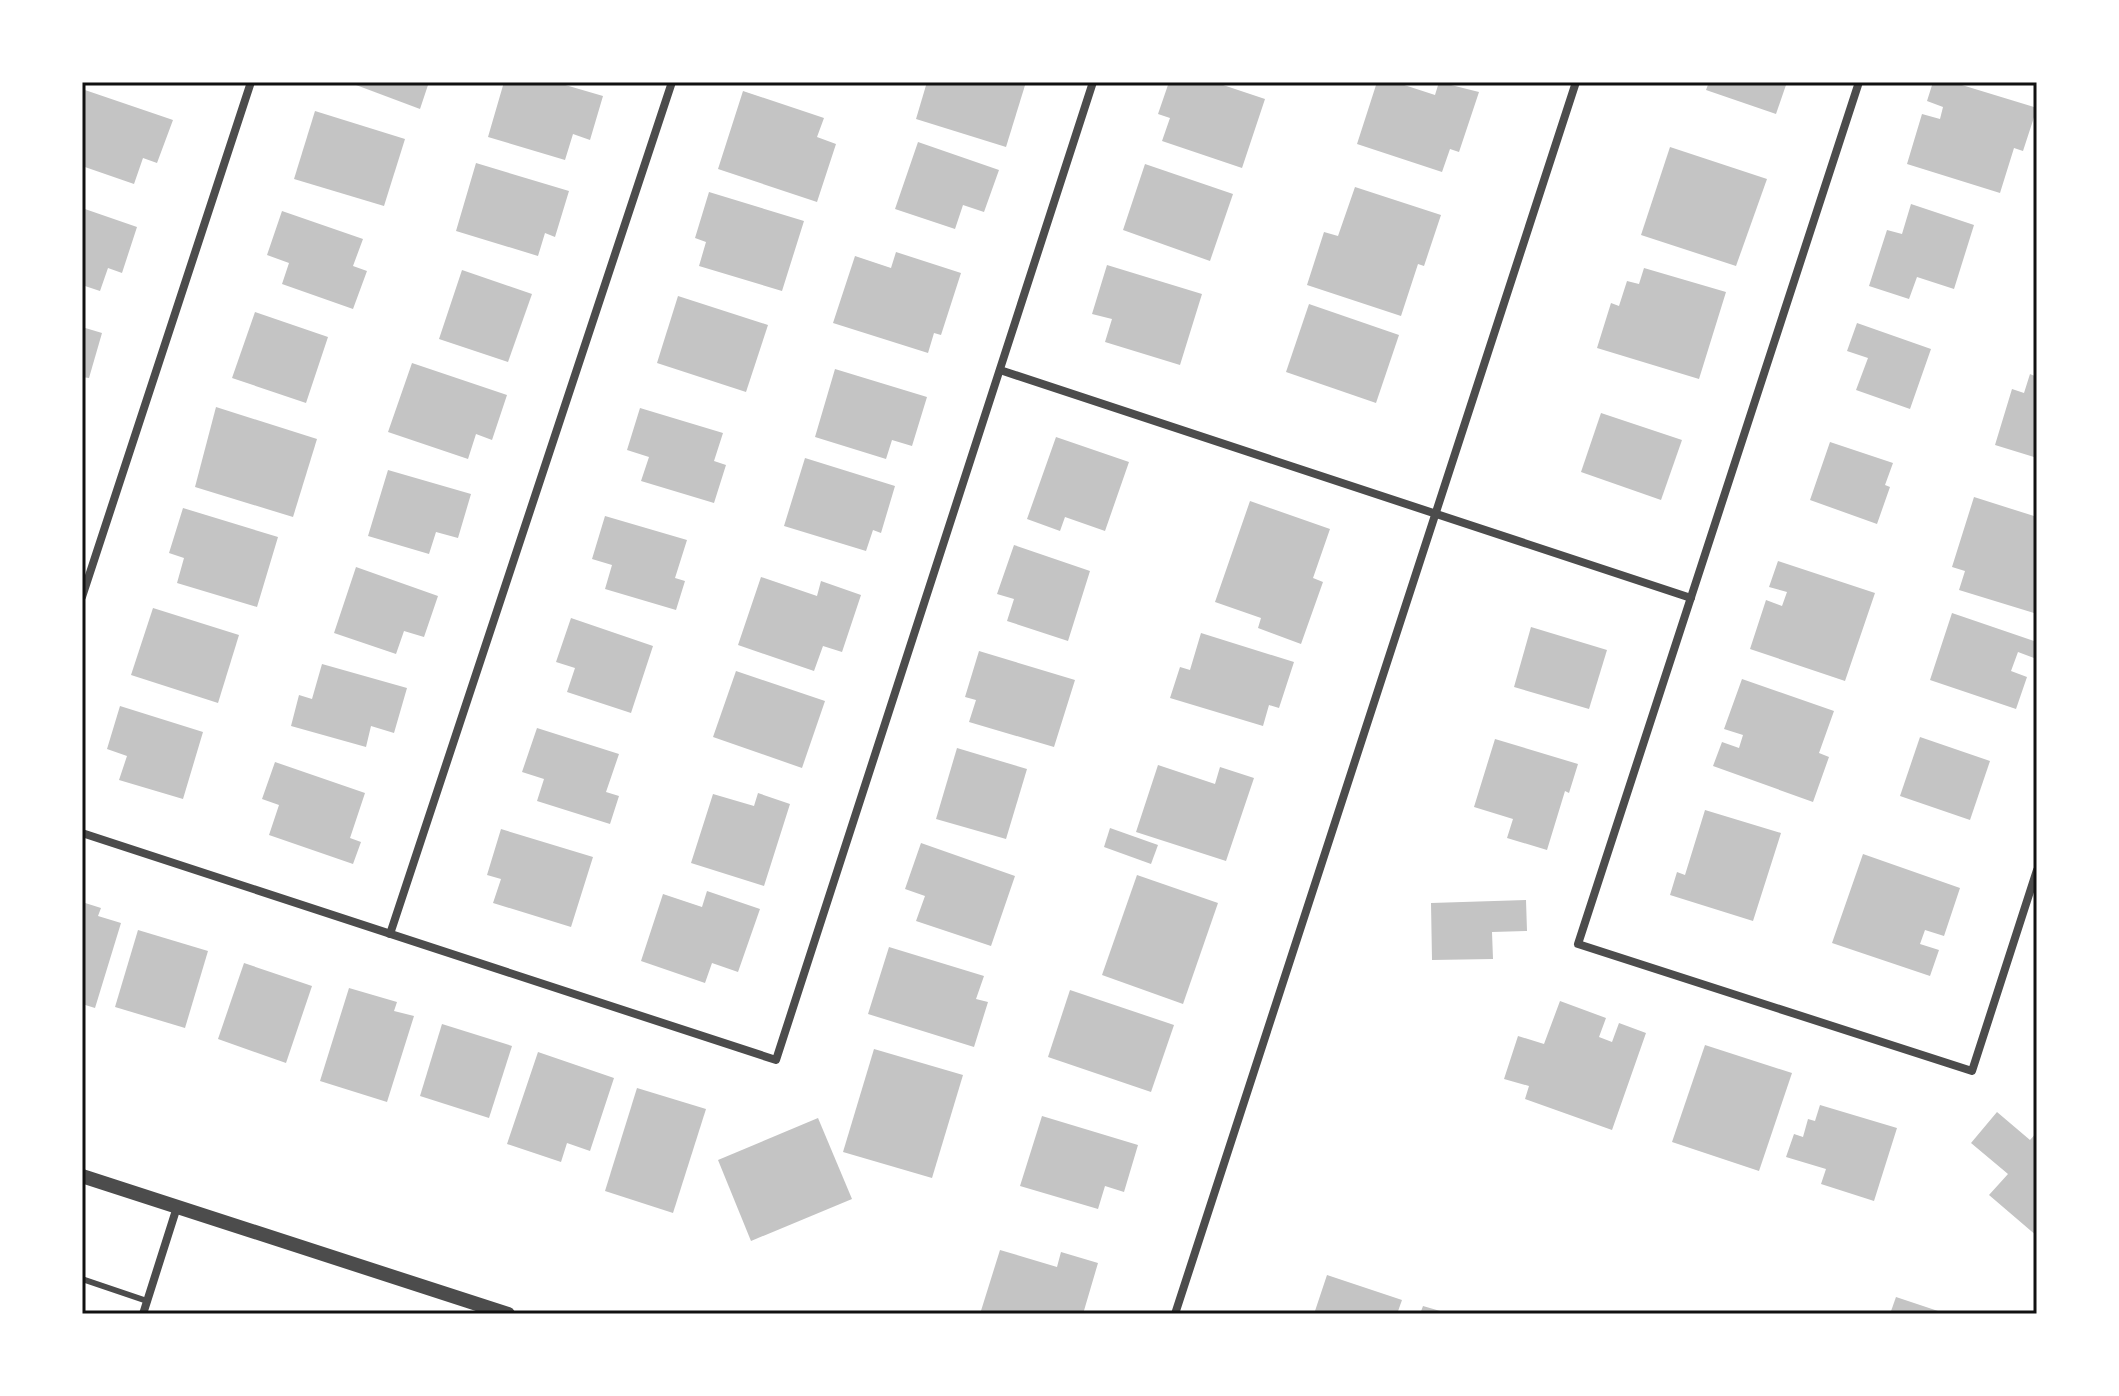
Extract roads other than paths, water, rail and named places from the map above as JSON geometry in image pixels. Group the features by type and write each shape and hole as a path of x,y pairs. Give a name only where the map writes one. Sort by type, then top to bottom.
{"street":[{"path":"82,597 251,82"},
{"path":"390,934 672,82"},
{"path":"82,833 776,1060 1093,82"},
{"path":"1175,1314 1576,82"},
{"path":"1859,82 1578,944 1972,1071 2037,870"},
{"path":"1000,370 1691,598"},
{"path":"82,1176 508,1314"},
{"path":"143,1314 177,1207"}],"lane":[{"path":"82,1279 147,1301"}]}
